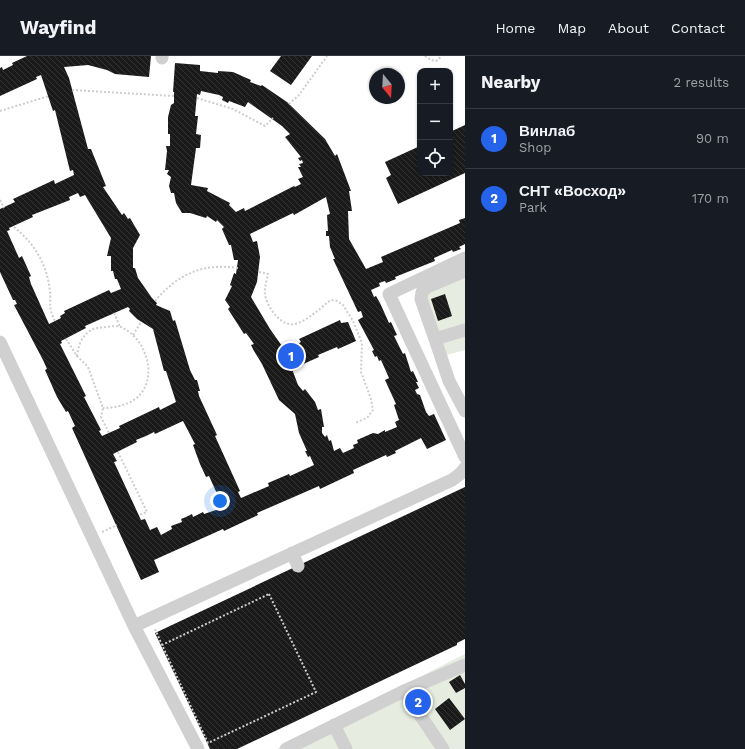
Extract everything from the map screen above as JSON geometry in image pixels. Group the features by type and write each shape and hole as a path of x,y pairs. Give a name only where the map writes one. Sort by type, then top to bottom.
{"street":[{"path":"465,258 389,294 465,457"},
{"path":"465,271 427,287 422,292 421,299 449,381 465,411"},
{"path":"435,339 465,330"},
{"path":"0,342 134,626 198,749"},
{"path":"134,626 452,480 465,468"},
{"path":"292,553 298,566"},
{"path":"286,749 404,691 465,665"},
{"path":"404,691 443,749"},
{"path":"334,725 346,749"}],"path":[{"path":"289,104 299,95 327,56"},
{"path":"425,56 436,61 442,56"},
{"path":"72,90 174,96"},
{"path":"0,111 49,96"},
{"path":"197,98 233,109 265,126 273,118"},
{"path":"0,200 4,208"},
{"path":"14,226 31,243 42,260 50,290 49,309 55,321"},
{"path":"154,301 167,286 182,276 202,268 222,266 238,268"},
{"path":"259,272 268,274 265,296 277,317 284,323 297,324 314,314 331,300 337,301 343,305 353,321 362,343 361,372 371,399 373,410 367,418 355,423"},
{"path":"114,313 120,327"},
{"path":"133,335 141,322"},
{"path":"77,356 82,338 93,328 120,327 133,335 144,351 148,369 145,387 138,397 128,403 112,408 103,408"},
{"path":"66,339 77,356 88,367 103,408 101,417 109,433"},
{"path":"118,452 147,512 139,515"},
{"path":"91,537 117,525"},
{"path":"154,627 162,645 208,743 316,692 270,594 162,645"}],"shaded area":[{"path":"465,277 465,350 446,355 424,293"},
{"path":"465,654 465,749 277,749"}],"building":[{"path":"27,56 151,56 149,77 115,74 107,70 88,65 64,67 69,78 88,149 91,149 106,186 103,187 122,215 124,213 128,219 130,218 140,235 133,248 133,268 135,268 138,278 157,303 156,305 170,311 173,321 175,320 190,370 195,380 197,380 200,391 198,391 199,396 217,435 215,436 240,491 238,492 241,498 269,486 268,483 289,474 290,476 314,465 310,456 308,457 305,451 307,451 299,433 295,414 279,400 251,345 254,344 246,333 244,334 228,309 230,307 225,300 232,286 230,285 234,273 236,274 238,260 234,260 231,245 229,245 222,229 224,227 217,220 216,222 207,216 206,218 190,213 182,213 176,203 174,193 171,193 169,186 171,177 167,174 169,170 165,170 167,151 166,146 170,146 168,117 171,105 174,103 173,92 175,63 200,65 200,71 218,73 218,71 233,72 251,80 250,82 261,86 262,85 287,102 325,139 335,156 337,154 351,191 349,191 352,211 348,211 349,239 366,269 383,262 381,257 460,223 459,220 465,218 465,244 459,247 461,249 453,252 452,250 434,258 435,261 395,277 396,279 386,283 385,281 379,283 380,286 371,290 374,297 376,296 389,323 391,322 397,335 394,336 403,354 405,353 411,372 413,371 418,382 416,382 419,388 415,390 417,394 420,395 426,412 429,416 434,414 446,440 427,449 421,438 395,451 396,453 387,457 386,455 353,470 354,473 320,489 319,486 257,513 258,515 224,531 223,529 154,560 159,572 141,580 72,428 75,426 68,411 66,412 57,397 45,370 47,369 43,360 14,305 17,304 15,300 13,300 0,272 0,209 15,202 13,199 54,180 55,184 74,175 73,170 70,171 55,110 53,111 41,75 36,77 37,79 0,96 0,68 2,67 3,70 13,65 12,63","holes":["201,91 219,95 223,97 222,100 228,103 229,101 245,107 248,102 282,126 290,134 285,137 301,157 298,158 300,161 302,160 303,163 299,164 301,167 298,167 303,177 298,179 301,184 295,187 294,186 245,211 244,208 236,212 229,205 230,203 207,191 208,188 191,185 196,148 200,148 201,135 196,134 198,116 195,116 197,94 200,95","78,193 80,197 85,195 111,238 107,256 111,256 111,271 113,271 115,279 117,279 121,289 111,293 109,290 64,311 65,313 60,316 61,318 49,324 31,284 29,277 31,276 22,256 19,258 7,231 10,230 9,228 33,217 32,215 70,200 69,197","326,197 330,214 327,215 328,231 326,231 326,236 329,236 330,247 335,259 333,259 358,312 361,311 363,317 358,320 374,350 372,351 375,357 377,356 379,361 381,360 389,378 385,380 396,404 394,405 399,420 395,422 397,427 385,432 385,430 378,434 373,433 357,440 358,443 353,445 354,448 343,453 340,448 334,451 331,440 329,441 327,435 325,437 322,433 322,427 324,427 321,409 318,410 315,402 305,389 303,391 298,385 292,369 319,357 318,355 337,347 338,349 356,341 348,322 341,323 340,320 299,339 301,342 288,349 286,344 282,346 251,297 257,282 260,257 257,241 253,242 250,234 293,213 294,215","128,307 130,309 129,311 137,319 153,329 164,371 166,371 176,402 160,410 159,407 119,426 120,428 102,436 99,431 101,430 84,397 86,396 60,344 62,343 61,341 86,328 85,326","183,421 195,444 193,445 206,477 209,476 219,498 216,499 218,503 214,505 216,510 204,514 203,512 193,517 192,514 181,519 182,522 171,526 172,529 161,535 157,527 150,530 145,519 141,520 114,462 117,461 113,454 137,442 136,440 154,432 155,434"]},
{"path":"281,56 312,56 291,85 270,71"},
{"path":"465,125 465,173 398,204 386,178 391,175 385,162 417,147 417,176 453,176 453,131"},
{"path":"445,294 452,316 438,321 431,299"},
{"path":"465,487 465,639 457,643 457,645 237,749 210,749 155,633"},
{"path":"460,675 465,684 465,688 456,693 449,682"},
{"path":"449,698 465,719 450,730 435,709"}],"place":[{"name":"Винлаб","path":"291,356"},
{"name":"СНТ «Восход»","path":"418,702"}]}
